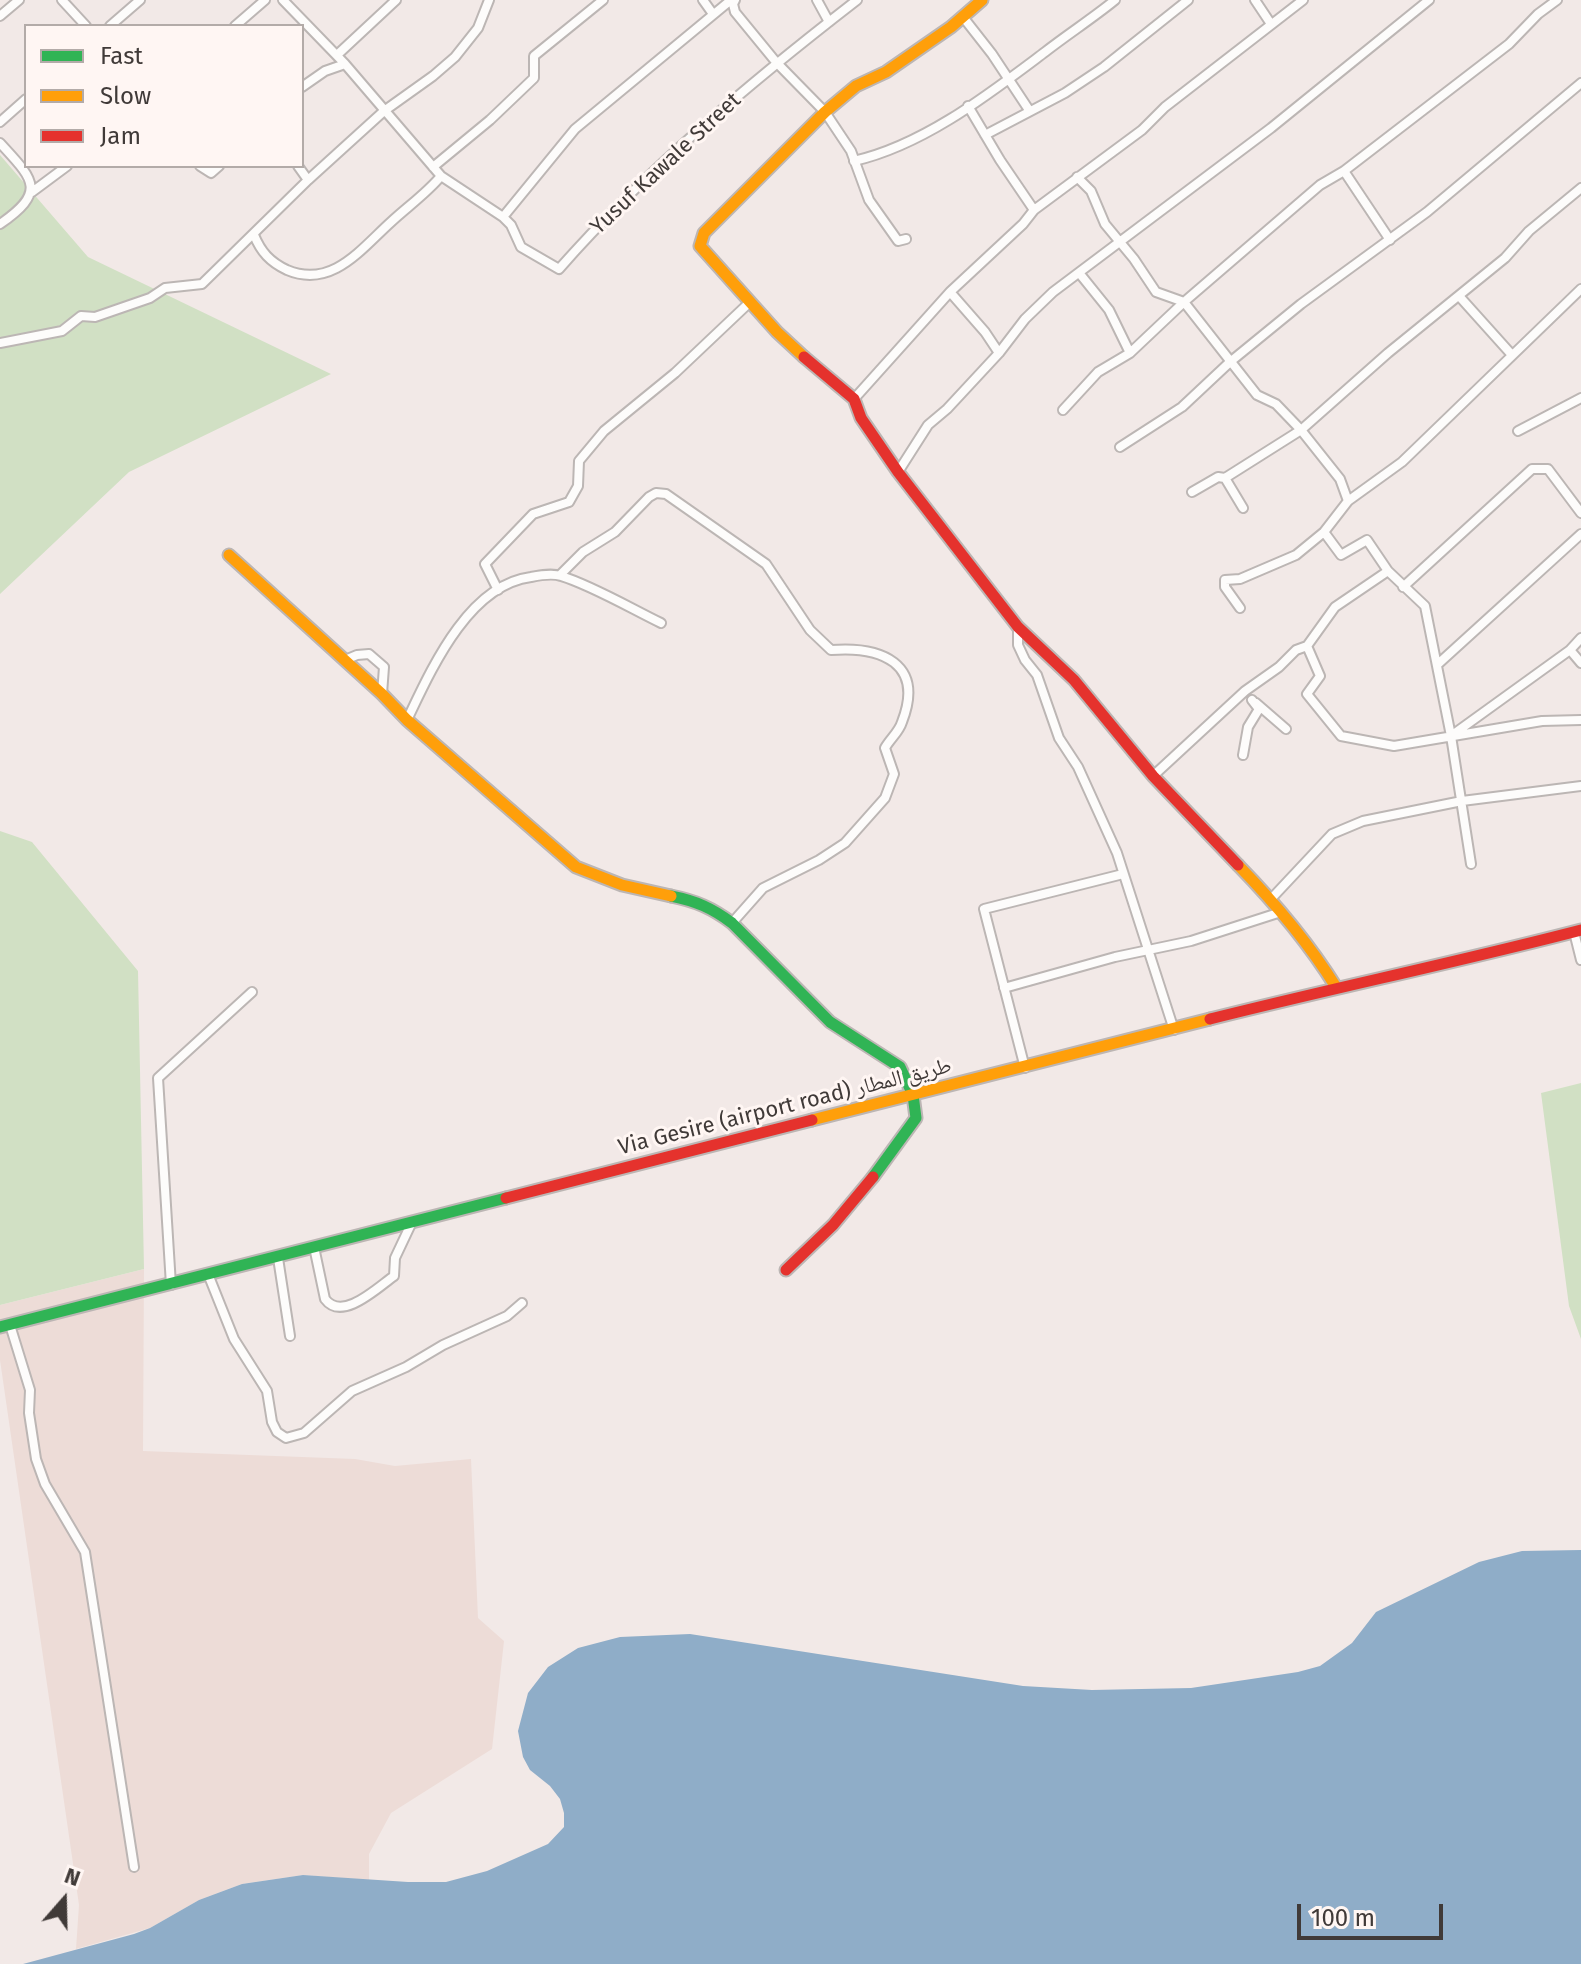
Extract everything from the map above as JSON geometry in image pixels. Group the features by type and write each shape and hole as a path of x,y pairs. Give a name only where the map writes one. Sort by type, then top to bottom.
{"street":[{"path":"0,16 19,0"},
{"path":"62,0 84,24"},
{"path":"112,24 140,0"},
{"path":"237,24 265,0"},
{"name":"Yusuf Kawale Street","path":"283,0 337,55 441,176 503,217 511,225 521,247 559,269 603,219 651,172 776,62 857,0"},
{"path":"337,55 396,0"},
{"path":"0,343 62,331 81,316 95,317 150,298 165,288 202,284 384,111 455,57 478,28 489,0"},
{"path":"433,167 490,120 534,78 534,56 603,0"},
{"path":"703,0 713,14"},
{"path":"503,217 575,129 733,0"},
{"path":"733,0 735,12 776,62 825,112 851,151 869,200 898,241 906,239"},
{"path":"817,0 829,22"},
{"path":"982,0 886,72 856,86 825,112 732,203 701,240 700,246 815,368 854,399 861,418 898,472 1018,627 1074,680 1153,776 1271,899 1317,956 1336,987"},
{"path":"854,161 918,138 1008,80 1115,0"},
{"path":"985,135 1065,93 1104,67 1188,0"},
{"path":"1255,0 1271,24"},
{"path":"854,399 950,292 1034,210 1142,130 1165,107 1303,0"},
{"path":"898,472 928,425 947,409 999,353 1025,319 1053,292 1271,128 1429,0"},
{"path":"1063,410 1098,372 1130,353 1184,302 1320,185 1344,171 1509,44 1538,14 1557,0"},
{"path":"963,17 1029,110"},
{"path":"304,86 325,71 345,64"},
{"path":"1120,447 1182,407 1230,362 1301,304 1438,204 1581,83"},
{"path":"0,122 24,101"},
{"path":"968,106 1034,210"},
{"path":"0,143 24,169 32,192"},
{"path":"0,224 28,200 32,192 64,168"},
{"path":"299,168 308,180"},
{"path":"1344,171 1390,240"},
{"path":"254,235 260,250 271,262 300,275 317,275 336,269 361,252 441,176"},
{"path":"1077,177 1091,191 1105,224 1156,292 1184,302 1257,395 1276,404 1301,430 1340,479 1348,501"},
{"path":"1192,492 1218,477 1225,478 1301,430 1388,353 1505,258 1529,231 1581,188"},
{"path":"1080,274 1109,310 1130,353"},
{"path":"1240,608 1225,587 1225,580 1240,579 1296,555 1324,532 1348,501 1402,462 1581,289"},
{"path":"950,292 999,353"},
{"path":"1459,296 1512,355"},
{"path":"498,590 485,564 533,514 569,502 578,486 579,461 604,431 675,373 750,302"},
{"path":"1518,431 1581,398"},
{"path":"1403,587 1532,469 1548,469 1581,513"},
{"path":"1225,478 1243,508"},
{"path":"560,575 583,552 615,532 649,497 656,493 666,494 766,564 810,630 831,650 866,649 886,656 906,678 909,699 902,725 885,748 894,774 885,798 845,843 763,888 732,923"},
{"path":"1324,532 1341,555 1367,540 1388,571 1425,606 1451,736 1471,864"},
{"path":"1438,664 1581,534"},
{"path":"229,555 407,720 576,867 622,885 697,901 714,909 732,923 830,1022 900,1067 913,1095 916,1118 894,1145 885,1163 833,1225 786,1270"},
{"path":"1153,776 1245,691 1279,667 1296,650 1307,646 1335,607 1388,571"},
{"path":"407,720 438,655 476,607 498,590 524,578 560,575 661,623"},
{"path":"1018,627 1018,645 1037,675 1059,738 1078,767 1117,853 1174,1030"},
{"path":"1451,736 1570,650 1581,638"},
{"path":"1307,646 1320,676 1307,694 1341,736 1394,746 1542,721 1581,720"},
{"path":"1570,650 1581,663"},
{"path":"345,660 369,654 384,667 382,694"},
{"path":"1243,755 1248,727 1259,709 1245,691"},
{"path":"1252,700 1286,729"},
{"path":"1271,899 1332,834 1363,821 1462,801 1581,786"},
{"path":"1025,1068 984,909 1123,874"},
{"path":"1004,988 1149,949 1191,941 1281,912"},
{"path":"1578,931 1581,960"},
{"name":"Via Gesire (airport road) طريق المطار","path":"5,1326 1336,987 1486,955 1578,931"},
{"path":"171,1285 158,1078 252,992"},
{"path":"314,1247 325,1299 337,1308 347,1307 394,1276 395,1258 412,1222"},
{"path":"278,1258 290,1336"},
{"path":"208,1274 241,1351 267,1391 272,1422 277,1432 286,1438 304,1433 352,1391 507,1316 522,1303"},
{"path":"5,1326 30,1390 29,1413 36,1459 49,1493 85,1552 134,1867"}],"shaded area":[{"path":"144,1269 143,1451 355,1459 395,1466 471,1459 478,1618 504,1641 492,1749 391,1813 369,1854 369,1880 303,1875 242,1884 199,1900 150,1928 76,1949 79,1905 0,1360 0,1305"}],"green space":[{"path":"0,155 88,257 331,374 129,472 0,594"},
{"path":"0,831 32,842 138,971 144,1269 0,1305"},
{"path":"1581,1083 1581,1339 1569,1306 1541,1093"}],"water":[{"path":"1581,1550 1581,1964 23,1964 134,1934 199,1900 242,1884 303,1875 446,1882 487,1871 548,1844 564,1827 564,1813 560,1799 550,1786 530,1770 523,1757 518,1731 528,1693 548,1667 578,1648 620,1637 690,1634 1023,1686 1092,1690 1191,1688 1320,1666 1352,1643 1376,1612 1479,1562 1522,1551"}],"traffic: fast":[{"path":"671,896 703,906 732,923 830,1022 900,1067 913,1095 916,1118 873,1177"},
{"path":"0,1327 506,1198"}],"traffic: slow":[{"path":"804,357 777,332 700,246 704,233 825,112 856,86 886,72 951,27 982,0"},
{"path":"229,555 407,720 576,867 622,885 671,896"},
{"path":"1238,865 1290,923 1336,987"},
{"path":"812,1120 1210,1019"}],"traffic: jam":[{"path":"804,357 854,399 861,418 898,472 1018,627 1074,680 1153,776 1238,865"},
{"path":"1210,1019 1581,930"},
{"path":"506,1198 812,1120"},
{"path":"786,1270 833,1225 873,1177"}]}
